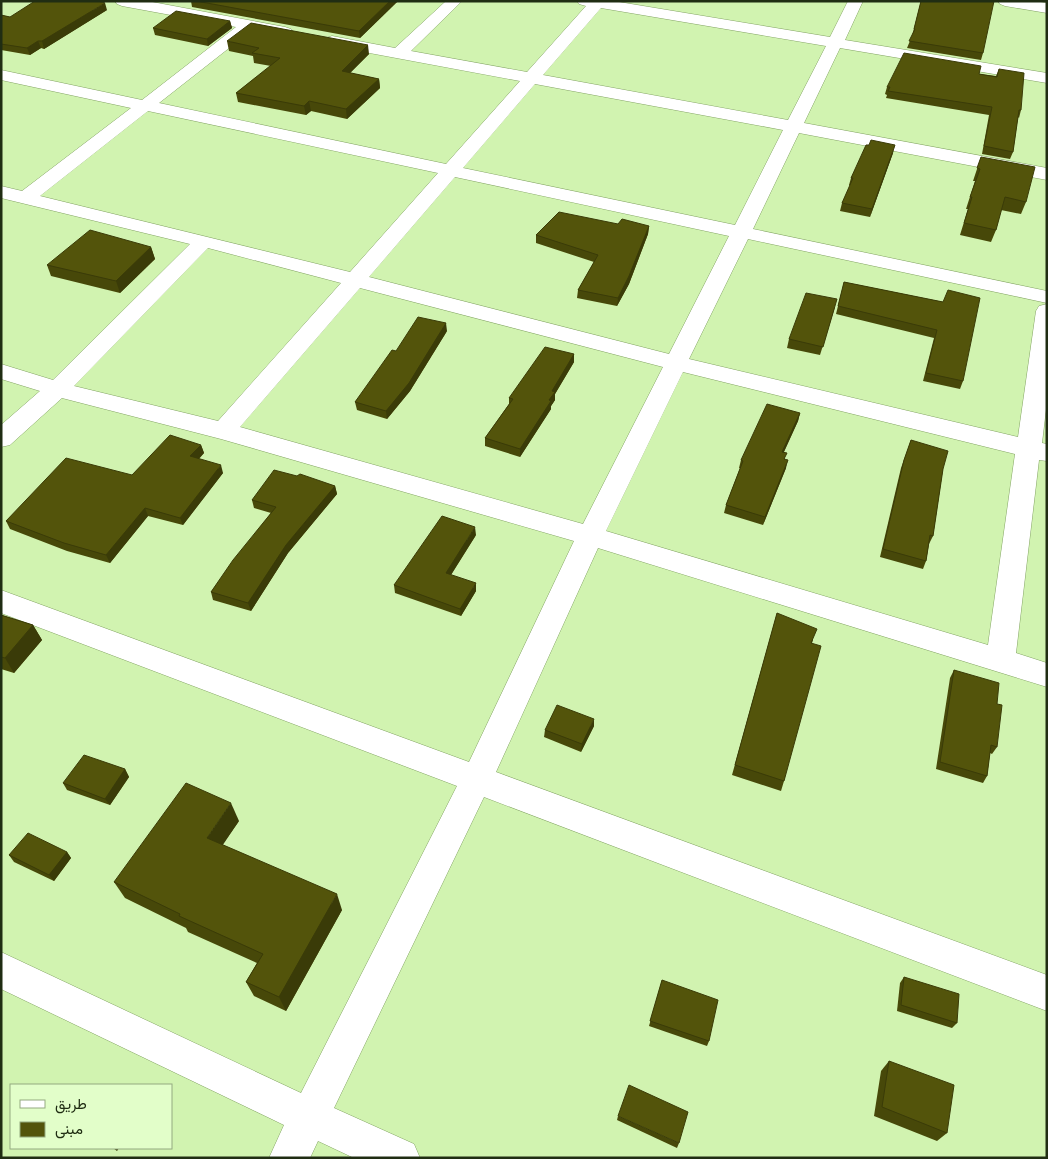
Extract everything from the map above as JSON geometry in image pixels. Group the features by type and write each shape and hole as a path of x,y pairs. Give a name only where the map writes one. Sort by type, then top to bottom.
{"street":[{"path":"123,1 1047,174"},
{"path":"399,53 455,1"},
{"path":"289,1158 477,778 590,536 856,1"},
{"path":"1005,1 1047,8"},
{"path":"223,431 532,78 590,2 1047,78"},
{"path":"24,198 249,25"},
{"path":"1,75 1047,297"},
{"path":"1,192 204,241 676,363 1038,450"},
{"path":"1,439 57,389 204,241"},
{"path":"1000,661 1038,450 1047,311"},
{"path":"1,371 57,389 223,431 590,536 1047,675"},
{"path":"1,601 1047,993"},
{"path":"1,970 308,1117 400,1158"}],"building":[{"path":"35,1 98,1 105,3 27,48 1,44 1,15 10,17"},
{"path":"196,1 390,1 359,31"},
{"path":"921,1 994,1 983,53 909,41 915,29"},
{"path":"176,11 230,21 207,39 153,28"},
{"path":"251,23 368,45 342,71 379,79 346,109 309,101 304,106 236,93 280,58 252,53 259,48 227,41"},
{"path":"904,53 981,66 979,74 997,77 999,69 1024,73 1021,110 1019,110 1013,152 984,146 992,107 888,91 890,87 887,87"},
{"path":"871,140 895,145 872,209 842,203 866,145 869,145"},
{"path":"981,157 1035,167 1026,202 1005,197 996,230 964,223 972,197 970,197 980,169 977,168"},
{"path":"559,212 618,224 622,219 649,226 618,298 578,290 598,255 536,235"},
{"path":"90,230 151,247 116,281 47,265"},
{"path":"844,282 943,302 948,290 980,298 963,381 926,373 937,330 838,306"},
{"path":"806,293 837,299 823,347 789,339"},
{"path":"418,317 446,323 409,383 386,411 355,402 392,350 396,351"},
{"path":"545,347 574,354 552,391 555,392 549,400 551,401 520,449 485,438 513,399 509,398"},
{"path":"767,404 800,413 782,452 787,453 784,459 788,460 765,517 726,505 743,461 741,460"},
{"path":"170,435 201,445 190,456 221,465 180,518 145,508 106,555 64,543 6,521 66,458 132,475"},
{"path":"911,440 948,451 943,469 933,536 930,535 926,561 883,549 904,460"},
{"path":"274,470 297,476 300,474 335,486 286,545 248,603 211,592 233,560 276,507 252,500"},
{"path":"442,516 475,527 446,573 476,583 460,609 394,585"},
{"path":"777,613 817,629 811,643 821,646 784,781 735,765"},
{"path":"1,615 33,625 5,658 1,657"},
{"path":"954,670 999,683 997,704 1002,705 997,747 991,745 987,776 940,762"},
{"path":"557,705 594,719 582,744 545,730"},
{"path":"84,755 125,769 105,799 63,783"},
{"path":"186,783 231,803 207,838 337,894 279,997 246,982 263,954 179,916 180,914 114,882"},
{"path":"28,833 67,852 49,875 9,855"},
{"path":"904,977 959,994 957,1023 901,1005"},
{"path":"662,980 718,1000 709,1041 650,1021"},
{"path":"889,1061 954,1085 947,1133 882,1107"},
{"path":"629,1085 688,1112 679,1143 618,1116"}]}
